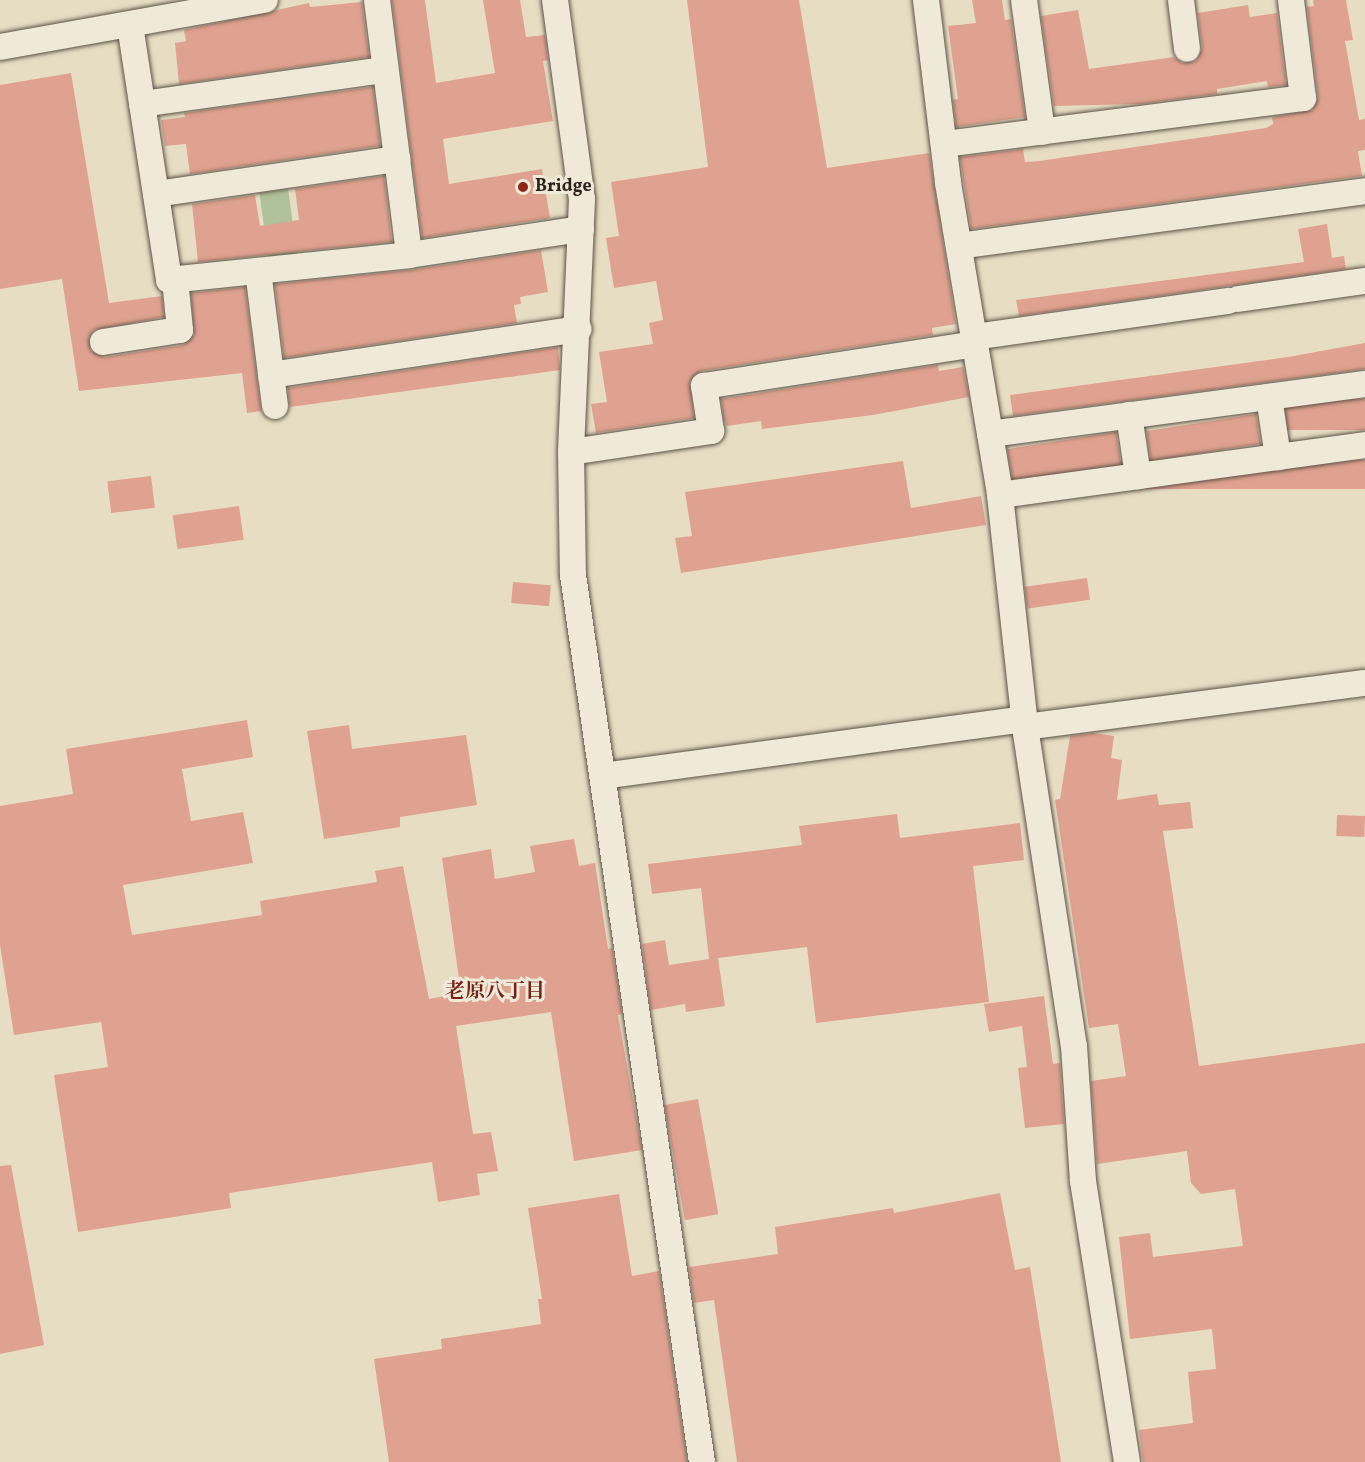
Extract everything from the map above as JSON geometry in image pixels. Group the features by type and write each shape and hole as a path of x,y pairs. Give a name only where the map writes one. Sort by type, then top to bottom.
{"street":[{"path":"0,47 265,0"},
{"path":"377,0 409,255"},
{"path":"555,0 582,199 579,329 571,452 573,575 702,1462"},
{"path":"926,0 959,246 1000,495 1025,723 1074,1046 1083,1181 1127,1462"},
{"path":"1024,0 1042,132"},
{"path":"1182,0 1187,49"},
{"path":"945,144 1303,98 1292,0"},
{"path":"130,25 169,280 409,255 581,229"},
{"path":"142,104 385,70"},
{"path":"156,194 397,159"},
{"path":"959,246 1365,191"},
{"path":"258,271 275,406"},
{"path":"103,342 180,330 176,279"},
{"path":"571,452 711,430 704,386 974,341 1365,281"},
{"path":"271,375 579,329"},
{"path":"990,434 1365,384"},
{"path":"1269,397 1278,457"},
{"path":"1129,415 1138,476"},
{"path":"1000,495 1365,445"},
{"path":"603,776 1365,683"}],"green space":[{"path":"288,189 298,260 269,264 259,193"}],"building":[{"path":"392,0 425,0 436,83 495,73 483,0 520,0 526,37 545,35 548,60 543,61 553,121 443,139 449,184 542,169 550,218 422,238"},
{"path":"687,0 799,0 827,168 929,153 956,324 932,328 933,335 701,371 690,381 694,418 596,433 591,404 607,402 599,352 653,344 649,323 663,320 656,281 614,288 606,238 619,236 611,182 708,167"},
{"path":"972,0 1002,0 1005,20 1011,19 1025,117 956,127 953,100 958,99 948,26 976,23"},
{"path":"1313,0 1346,0 1353,40 1345,41 1359,120 1365,119 1365,150 1358,151 1362,176 971,229 960,157 1023,149 1025,162 1039,161 1266,128 1273,124 1272,117 1312,110 1318,97 1307,7 1314,6"},
{"path":"362,2 369,57 179,84 175,43 186,41 184,30 309,3 310,7"},
{"path":"1248,5 1250,17 1277,13 1286,85 1268,87 1267,81 1217,89 1217,94 1141,104 1054,106 1041,16 1078,10 1089,69 1174,57 1182,63 1196,61 1202,48 1198,13"},
{"path":"71,73 109,303 162,296 164,317 94,330 89,337 91,351 105,357 183,345 194,335 191,293 245,287 261,411 247,413 242,373 79,391 62,279 0,289 0,85"},
{"path":"373,87 380,146 190,174 186,144 165,146 161,120 185,117 184,113"},
{"path":"384,176 392,242 198,262 192,204 255,195 260,226 299,220 295,189"},
{"path":"1327,224 1332,258 1344,256 1346,269 1019,316 1016,300 1304,262 1298,229"},
{"path":"541,250 548,292 520,297 521,304 514,305 517,323 284,358 275,284 411,270"},
{"path":"1365,343 1365,369 1013,416 1010,395 1288,357"},
{"path":"558,347 560,370 290,407 288,388"},
{"path":"938,365 939,371 963,367 969,397 873,415 762,429 761,421 727,426 724,420 721,399"},
{"path":"1285,399 1365,399 1365,430 1285,430"},
{"path":"1256,414 1261,444 1151,461 1146,431"},
{"path":"1116,432 1121,463 1012,480 1007,449"},
{"path":"1036,460 1365,460 1365,489 1036,489"},
{"path":"903,461 911,508 981,496 986,525 681,573 675,538 692,536 685,492"},
{"path":"151,476 155,508 111,513 107,481"},
{"path":"239,506 244,540 177,549 173,515"},
{"path":"1087,578 1090,600 1028,609 1025,587"},
{"path":"513,582 551,585 549,606 511,603"},
{"path":"247,720 253,757 182,769 191,821 243,812 253,863 123,885 132,935 262,915 260,901 377,882 375,871 403,866 429,999 461,993 442,858 491,849 495,879 535,872 530,846 574,839 579,866 595,863 608,949 612,948 622,1014 618,1015 642,1150 574,1161 551,1012 456,1026 473,1134 491,1132 498,1171 477,1174 480,1195 438,1202 432,1162 229,1193 231,1208 78,1232 54,1075 108,1067 101,1022 14,1035 0,945 0,806 73,794 66,749"},
{"path":"349,725 352,749 466,735 477,805 400,817 400,827 324,839 307,731"},
{"path":"1093,733 1114,736 1111,758 1122,760 1117,800 1157,794 1159,805 1190,802 1193,828 1163,831 1199,1066 1365,1043 1365,1462 1143,1462 1139,1430 1193,1423 1188,1372 1216,1369 1212,1329 1130,1339 1119,1237 1150,1233 1153,1257 1243,1246 1235,1189 1201,1194 1191,1183 1187,1151 1097,1164 1091,1081 1126,1076 1118,1024 1089,1028 1055,800 1060,799 1070,736"},
{"path":"897,814 900,838 1020,823 1024,860 973,866 989,1002 816,1023 807,947 718,958 725,1006 686,1012 685,1004 651,1010 642,944 665,940 669,965 709,959 701,888 652,894 648,864 802,845 799,826"},
{"path":"1337,815 1365,816 1364,837 1336,836"},
{"path":"1044,996 1053,1064 1060,1063 1064,1124 1025,1128 1018,1068 1027,1067 1022,1026 989,1032 984,1004"},
{"path":"698,1099 718,1214 685,1220 665,1105"},
{"path":"11,1165 44,1345 0,1354 0,1166"},
{"path":"1000,1193 1015,1270 1030,1267 1061,1462 737,1462 714,1300 694,1303 689,1267 778,1254 775,1227 893,1208 894,1213"},
{"path":"619,1194 632,1276 659,1271 687,1462 389,1462 374,1359 442,1349 441,1339 541,1324 538,1299 542,1299 528,1208"}],"place":[{"name":"Bridge","path":"523,187"}],"district":[{"name":"老原八丁目","path":"495,992"}]}
